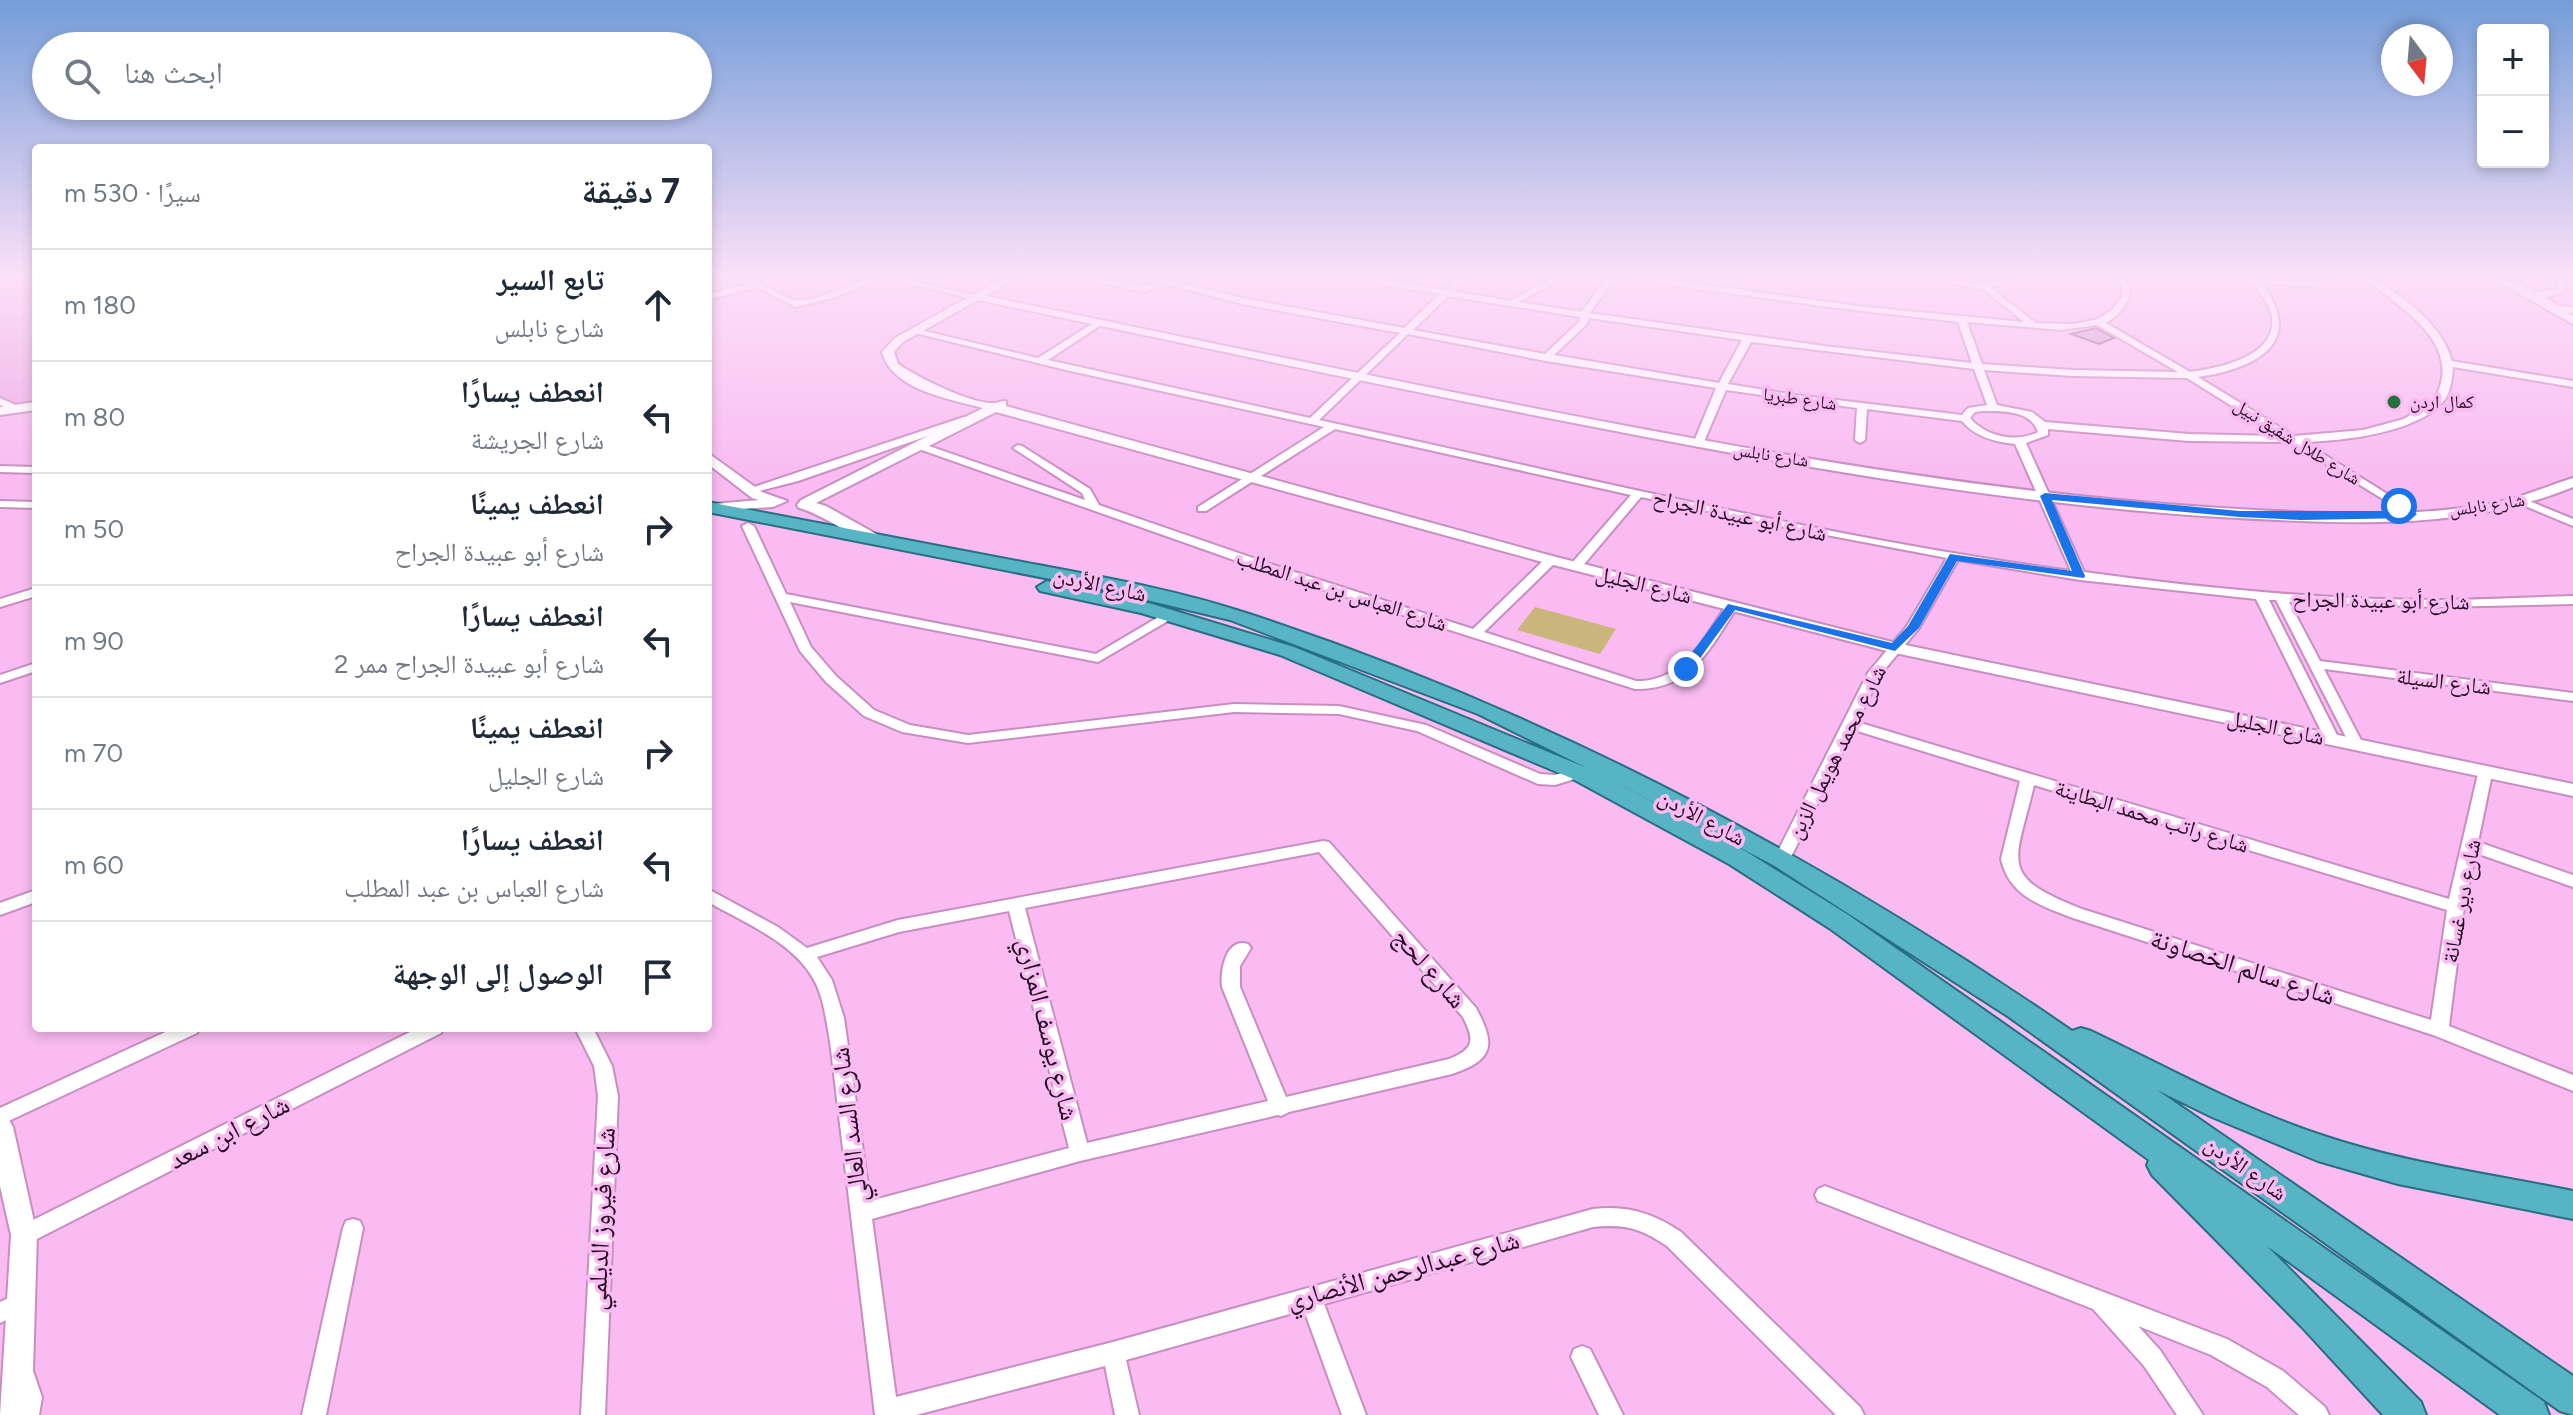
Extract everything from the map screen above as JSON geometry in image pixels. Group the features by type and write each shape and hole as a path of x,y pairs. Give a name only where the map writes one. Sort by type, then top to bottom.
{"highway":[{"name":"شارع الأردن","path":"712,511 873,538 1101,583 1237,616 1579,773 1701,837 1793,891 2531,1415"},
{"name":"شارع الأردن","path":"712,512 748,526 1172,615 1287,651 1314,653 1486,709 1782,859 2019,1009 2573,1398"},
{"path":"2019,1009 2223,1108 2318,1148 2398,1170 2573,1205"},
{"path":"2114,1116 2313,1314 2408,1415"}],"street":[{"name":"شارع الجليل","path":"893,345 888,352 892,366 932,389 1551,560 1895,648 2573,790"},
{"name":"شارع الجليل","path":"902,345 897,353 897,364 922,379 997,408"},
{"name":"شارع أبو عبيدة الجراح","path":"972,345 1638,493 1954,557 2080,576 2281,598 2423,602 2573,600"},
{"path":"1040,361 1064,345"},
{"name":"شارع نابلس","path":"1204,345 1698,444 2045,496 2301,517 2412,514 2522,501 2573,482"},
{"path":"1313,420 1392,345"},
{"name":"شارع طبريا","path":"1476,345 1722,387 1965,418"},
{"path":"1546,358 1560,345"},
{"path":"1698,444 1744,345"},
{"path":"1804,345 1980,367 2189,375 2236,366 2259,354 2268,345"},
{"path":"1972,345 1993,408"},
{"name":"شارع طلال شفيق نبيل","path":"2138,345 2412,514"},
{"path":"2043,425 2045,429 2041,436 2019,440 1982,433 1967,423 1965,418 1972,410 1993,408 2024,413 2043,425 2149,434 2294,440 2372,430 2415,417 2437,402 2443,394 2448,363 2439,345"},
{"path":"2448,363 2573,384"},
{"path":"0,401 16,409 32,411"},
{"path":"1860,440 1862,407"},
{"path":"712,511 793,501 860,476 997,408"},
{"path":"753,488 997,408"},
{"path":"0,414 16,409"},
{"path":"0,414 32,411"},
{"path":"1202,509 1334,425"},
{"path":"2019,440 2080,576"},
{"name":"شارع العباس بن عبد المطلب","path":"923,447 1288,574 1635,685 1658,687 1672,681 1686,669 1732,606"},
{"path":"1018,448 1086,491 1095,507"},
{"path":"712,460 760,496 821,509 873,538"},
{"path":"0,469 32,470"},
{"path":"1576,566 1638,493"},
{"path":"2522,501 2573,523"},
{"path":"0,504 32,505"},
{"path":"748,526 805,648 831,679 869,713 907,729 968,739 995,738 1219,709 1339,710 1421,728 1538,779 1555,780 1579,773"},
{"name":"شارع محمد هويمل الزبن","path":"1782,859 1875,673 1913,628 1954,557"},
{"path":"1476,633 1551,560"},
{"path":"0,603 32,593"},
{"path":"2261,596 2332,739"},
{"path":"783,597 1098,658 1172,615"},
{"path":"2281,598 2356,744"},
{"name":"شارع السيلة","path":"2314,664 2573,697"},
{"path":"0,679 32,668"},
{"name":"شارع راتب محمد البطاينة","path":"1848,724 2456,907"},
{"name":"شارع دير غسانة","path":"2439,1030 2456,907 2472,846 2485,774"},
{"name":"شارع سالم الخصاونة","path":"2028,779 2009,859 2010,871 2027,890 2076,913 2439,1030 2573,1083"},
{"name":"شارع لحج","path":"804,955 898,926 1323,846 1470,1013 1479,1031 1480,1045 1471,1058 1452,1066 1080,1153 860,1213"},
{"path":"2472,846 2573,881"},
{"path":"0,909 32,897"},
{"name":"شارع السد العالي","path":"712,898 804,955 822,977 834,1016 887,1413"},
{"name":"شارع يوسف المزاري","path":"1016,905 1080,1153"},
{"path":"1242,948 1231,961 1231,987 1281,1108"},
{"path":"0,1117 182,1032"},
{"name":"شارع ابن سعد","path":"24,1235 427,1032"},
{"name":"شارع فيروز الديلمي","path":"587,1032 595,1043 603,1066 608,1096 593,1415"},
{"path":"0,1127 24,1235 12,1307 18,1371 27,1397 24,1415"},
{"path":"1825,1195 2219,1347 2275,1379 2317,1415"},
{"name":"شارع عبدالرحمن الأنصاري","path":"887,1413 1593,1218 1623,1213 1654,1225 1674,1239 1852,1415"},
{"path":"314,1415 353,1228"},
{"path":"1310,1296 1354,1415"},
{"path":"2098,1299 2152,1358 2191,1415"},
{"path":"1113,1353 1127,1415"},
{"path":"1582,1357 1611,1415"},
{"path":"0,1413 18,1371"}],"shaded area":[{"path":"0,345 32,345 32,401 0,405"},
{"path":"1535,607 1616,629 1600,654 1517,630"}],"place":[{"name":"كمال اردن","path":"2394,402"}],"route":[{"path":"1686,669 1732,606 1895,648 1913,628 1954,557 2080,576 2045,496 2171,509 2301,517 2412,514 2399,506"}]}
